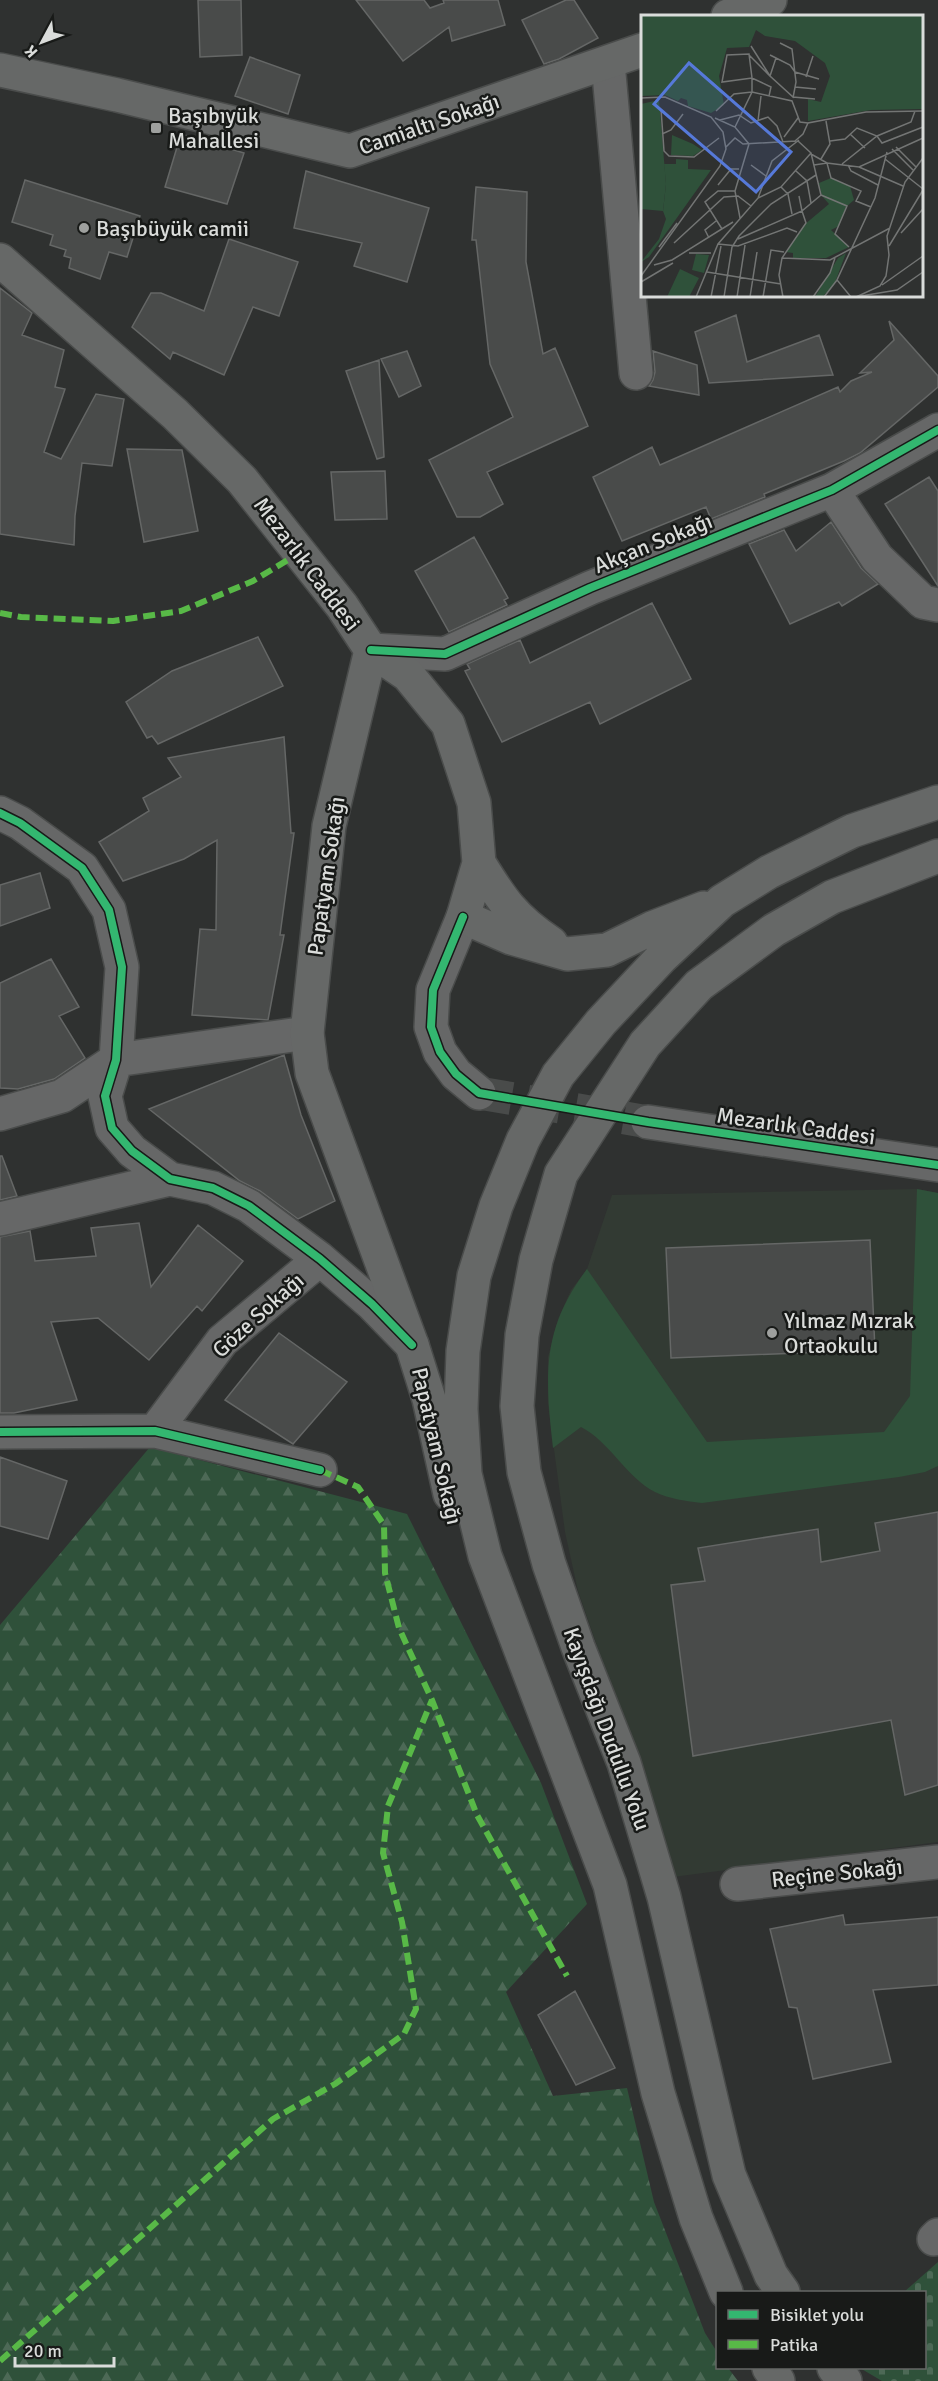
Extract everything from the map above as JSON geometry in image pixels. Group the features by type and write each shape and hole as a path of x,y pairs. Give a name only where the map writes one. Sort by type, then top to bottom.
{"main road":[{"path":"731,15 770,0"},
{"name":"Camialtı Sokağı","path":"0,70 117,94 350,152 641,50"},
{"name":"Mezarlık Caddesi","path":"0,260 175,414 243,480 342,606 371,650 408,675 448,724 474,802 479,863 463,917"},
{"name":"Papatyam Sokağı","path":"371,650 329,826 307,1033 312,1073 412,1345 429,1399 459,1537 485,1609 530,1681"},
{"path":"463,917 511,938 567,954 607,950 652,928 722,901 769,872 852,831 938,802"},
{"name":"Kayışdağı Dudullu Yolu","path":"782,2291 771,2275 729,2175 664,1897 624,1763 578,1647 549,1564 524,1472 517,1406 522,1335 536,1260 561,1174 645,1044 699,985 774,930 832,897 938,856"},
{"path":"479,863 505,906 535,933 567,954"},
{"path":"722,901 654,965 601,1022 558,1075 523,1140 496,1206 474,1276 463,1351 461,1409 465,1474 485,1556 530,1681 610,1886 658,2093 696,2218 726,2291"},
{"path":"836,2369 845,2381"}],"street":[{"path":"609,63 636,373"},
{"name":"Akçan Sokağı","path":"371,650 446,654 590,588 832,489 938,430"},
{"path":"832,489 877,558 922,602 938,605"},
{"path":"0,813 20,823 82,868 109,910 122,967 116,1060 105,1096 112,1128 132,1151 170,1179 213,1188 249,1206 320,1259 372,1304 412,1345"},
{"name":"Mezarlık Caddesi","path":"463,917 434,990 431,1027 440,1052 456,1074 479,1093"},
{"path":"0,1114 62,1096 116,1060 307,1033"},
{"name":"Mezarlık Caddesi","path":"648,1122 938,1165"},
{"path":"0,1219 170,1179"},
{"name":"Göze Sokağı","path":"155,1431 222,1341 320,1259"},
{"path":"0,1432 155,1431 321,1470"},
{"name":"Reçine Sokağı","path":"737,1884 938,1862"}],"shaded area":[{"path":"917,1189 938,1193 938,1842 673,1877 638,1764 578,1591 565,1532 548,1404 548,1357 558,1319 571,1290 587,1269 612,1195"}],"green space":[{"path":"917,1189 938,1193 938,1466 925,1472 899,1477 702,1503 666,1496 645,1486 601,1441 581,1427 553,1448 548,1398 550,1354 561,1313 587,1269 707,1442 884,1432 910,1396"},
{"path":"150,1447 407,1514 541,1783 587,1904 506,1992 553,2096 627,2088 654,2202 705,2333 716,2350 716,2369 729,2369 738,2381 0,2381 0,1625"},
{"path":"938,2262 938,2381 882,2381 862,2369 926,2369 926,2291 905,2291"}],"building":[{"path":"198,0 241,0 242,55 200,57"},
{"path":"356,0 424,0 430,8 444,3 443,0 498,0 505,25 452,41 449,27 403,61"},
{"path":"566,0 574,0 598,38 559,59 544,64 522,20"},
{"path":"250,57 300,75 288,114 235,96"},
{"path":"181,134 244,153 227,204 165,187"},
{"path":"306,171 429,208 407,282 354,266 362,243 294,228"},
{"name":"Başıbüyük camii","path":"25,180 140,216 127,257 109,252 100,279 69,268 71,258 64,256 66,250 50,245 53,235 12,222"},
{"path":"476,187 527,192 526,262 543,354 555,348 588,426 487,472 503,504 480,517 457,517 429,460 513,417 490,364 476,240 472,240"},
{"path":"229,239 298,262 279,316 253,307 224,375 173,352 170,359 132,327 151,293 161,293 204,311"},
{"path":"0,288 32,313 22,335 64,350 55,387 65,389 44,452 61,459 96,394 124,399 112,466 82,463 75,516 74,545 0,534"},
{"path":"736,315 747,362 819,335 833,375 709,383 695,332"},
{"path":"889,321 938,376 938,387 860,453 711,519 706,507 622,541 593,477 652,447 660,465 838,387 840,392 851,381 872,372 860,373 894,340"},
{"path":"407,351 421,386 399,397 381,359"},
{"path":"653,351 697,365 699,395 649,386 655,372"},
{"path":"379,360 384,457 377,459 346,371"},
{"path":"127,449 182,450 198,531 144,542"},
{"path":"385,471 387,519 335,520 331,472"},
{"path":"929,477 938,491 938,586 885,504"},
{"path":"831,522 861,568 878,584 842,606 839,602 790,624 749,544 784,530 796,551"},
{"path":"474,537 508,598 504,600 507,605 449,632 415,571"},
{"path":"652,603 691,679 600,724 590,702 502,742 465,671 470,669 467,664 520,640 530,663"},
{"path":"258,637 283,686 158,744 152,736 147,738 126,702 172,671"},
{"path":"284,737 291,833 294,833 280,935 284,935 268,1020 192,1015 200,929 216,930 217,840 184,859 123,881 99,842 149,811 143,798 181,777 168,758"},
{"path":"40,873 50,908 0,926 0,885"},
{"path":"51,959 79,1007 59,1016 85,1058 54,1079 18,1089 0,1088 0,983"},
{"path":"284,1055 301,1115 335,1201 298,1219 260,1191 240,1181 149,1109"},
{"path":"0,1156 2,1156 17,1196 0,1200"},
{"path":"139,1223 151,1287 198,1225 243,1261 202,1311 197,1306 149,1360 98,1318 51,1322 77,1400 14,1413 0,1413 0,1237 30,1231 35,1261 96,1256 91,1228"},
{"path":"870,1240 875,1350 671,1358 666,1248"},
{"path":"279,1333 347,1382 293,1444 225,1400"},
{"path":"0,1457 67,1481 48,1539 0,1526"},
{"path":"938,1512 938,1785 905,1795 891,1720 693,1756 671,1585 705,1581 698,1548 818,1529 821,1562 880,1551 875,1523"},
{"path":"843,1915 845,1925 938,1917 938,1985 873,1990 891,2062 813,2079 797,2008 789,2007 770,1929"},
{"path":"575,1991 615,2068 576,2085 538,2015"}],"tunnel":[{"path":"479,1093 648,1122"}],"marked path":[{"path":"0,613 21,617 113,621 181,611 253,581 301,552"},
{"path":"320,1470 358,1487 384,1525 385,1573 399,1628 432,1700 477,1815 567,1976"},
{"path":"0,2361 273,2119 335,2084 404,2034 416,2009 402,1922 383,1853 388,1806 432,1700"}],"cycle path":[{"path":"371,650 445,654 590,588 832,490 938,430"},
{"path":"0,813 20,823 82,868 109,910 122,967 116,1060 105,1096 112,1128 132,1151 170,1179 213,1188 249,1206 320,1259 372,1304 412,1345"},
{"path":"463,917 433,990 431,1027 440,1052 456,1074 479,1093 648,1122 938,1165"},
{"path":"0,1432 155,1431 320,1470"}],"place":[{"name":"Başıbıyük Mahallesi","path":"156,128"},
{"name":"Başıbüyük camii","path":"84,228"},
{"name":"Yılmaz Mızrak Ortaokulu","path":"772,1333"}]}
